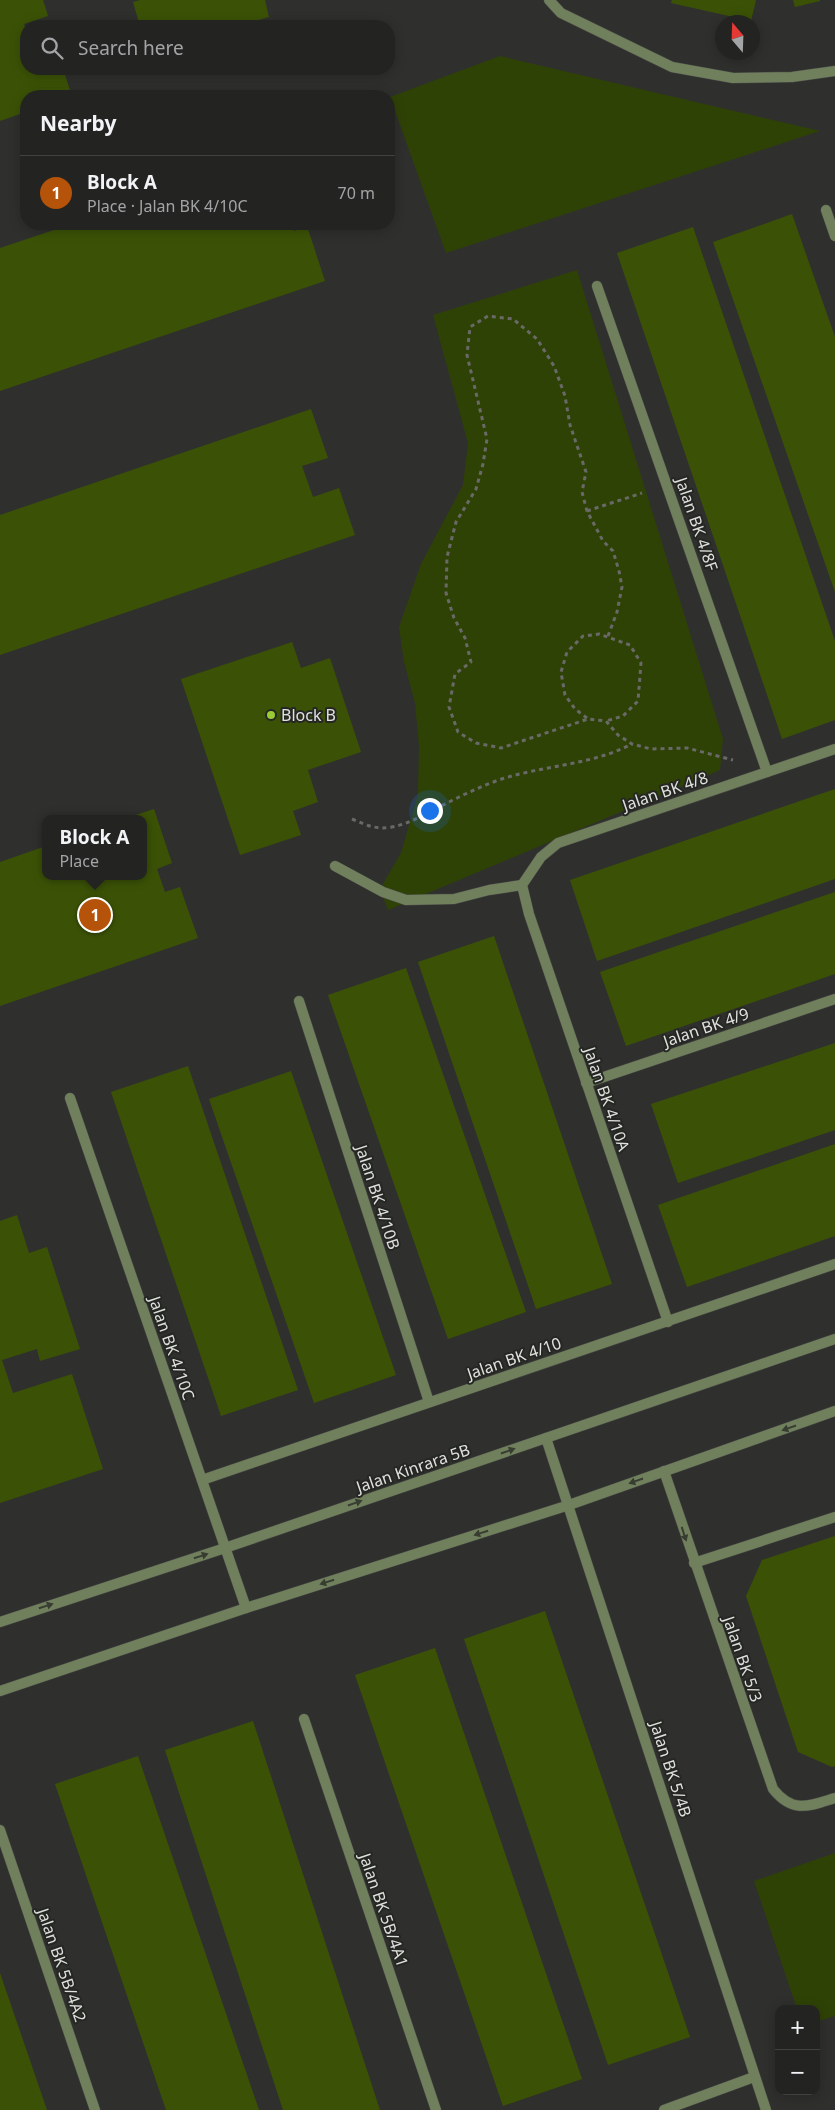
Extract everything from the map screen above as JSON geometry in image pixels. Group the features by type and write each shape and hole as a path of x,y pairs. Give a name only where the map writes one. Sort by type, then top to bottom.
{"street":[{"path":"549,0 561,13 672,67 733,78 792,77 835,71"},
{"path":"826,210 835,236"},
{"name":"Jalan BK 4/8F","path":"597,286 763,774"},
{"name":"Jalan BK 4/8","path":"522,885 541,856 558,844 835,749"},
{"path":"335,866 383,892 406,900 454,899 489,890 522,885"},
{"name":"Jalan BK 4/10A","path":"522,885 529,914 668,1322"},
{"name":"Jalan BK 4/9","path":"586,1083 835,999"},
{"name":"Jalan BK 4/10B","path":"299,1001 429,1402"},
{"name":"Jalan BK 4/10C","path":"70,1098 246,1608"},
{"name":"Jalan BK 4/10","path":"202,1480 835,1264"},
{"name":"Jalan Kinrara 5B","path":"0,1622 225,1548 835,1339"},
{"path":"0,1692 246,1608 569,1505 835,1411"},
{"name":"Jalan BK 5/4B","path":"546,1438 766,2110"},
{"name":"Jalan BK 5/3","path":"664,1471 773,1789 782,1800 793,1806 807,1807 835,1798"},
{"path":"694,1563 835,1516"},
{"name":"Jalan BK 5B/4A1","path":"304,1719 436,2110"},
{"name":"Jalan BK 5B/4A2","path":"0,1830 95,2110"},
{"path":"664,2110 754,2077"}],"path":[{"path":"588,718 501,748 476,743 458,732 450,707 455,674 471,662 465,638 454,618 446,593 447,557 456,522 476,488 483,464 487,440 467,355 470,327 488,316 513,319 537,339 554,366 565,396 570,425 586,472 582,492 587,511 603,541 613,552 620,571 622,587 617,612 608,636"},
{"path":"587,511 642,493"},
{"path":"599,634 608,636 630,645 641,663 641,682 638,701 623,716 606,722 588,718 575,709 566,695 561,672 567,652 582,636 599,634"},
{"path":"606,722 618,735 632,744 651,749 687,748 747,763 763,774"},
{"path":"352,820 375,829 394,827 416,820 469,792 495,782 519,774 598,758 632,744"}],"green space":[{"path":"500,56 820,131 446,253 395,111 395,95"},
{"path":"577,270 723,739 720,770 388,910 380,889 401,853 418,794 419,746 415,703 404,662 399,627 421,564 463,485 468,443 433,315"},
{"path":"835,1853 835,2016 820,2021 820,2005 796,2005 754,1881"}],"building":[{"path":"0,0 43,0 48,16 36,20 20,20 20,75 65,75 70,90 20,90 20,114 0,121"},
{"path":"140,0 265,0 269,17 258,20 138,20 133,2"},
{"path":"672,0 756,0 752,15 724,15 671,3"},
{"path":"793,0 820,0 820,1 795,7"},
{"path":"792,214 835,337 835,592 713,242"},
{"path":"693,227 835,641 835,720 782,739 617,253"},
{"path":"54,230 308,230 325,281 0,391 0,248"},
{"path":"311,409 328,458 302,466 313,497 339,488 355,535 0,655 0,515"},
{"name":"Block B","path":"292,642 301,668 330,658 361,752 308,770 318,802 293,811 301,835 240,855 181,679"},
{"path":"835,789 835,879 597,961 570,880"},
{"path":"154,809 172,863 157,869 165,892 180,887 198,938 0,1006 0,862 42,847 42,880 147,880 147,815 135,815"},
{"path":"835,892 835,974 626,1046 600,972"},
{"path":"494,936 612,1284 536,1309 418,962"},
{"path":"406,968 526,1312 448,1339 328,995"},
{"path":"835,1043 835,1130 678,1183 651,1104"},
{"path":"188,1066 298,1390 221,1416 111,1092"},
{"path":"291,1071 396,1375 314,1403 209,1099"},
{"path":"835,1144 835,1236 687,1287 658,1205"},
{"path":"17,1215 29,1253 47,1247 80,1349 40,1361 37,1349 2,1360 13,1393 72,1374 103,1469 0,1503 0,1221"},
{"path":"835,1536 835,1766 832,1767 798,1752 746,1596 762,1560"},
{"path":"545,1611 690,2037 608,2065 464,1639"},
{"path":"435,1648 582,2079 503,2106 355,1675"},
{"path":"253,1721 380,2110 283,2110 165,1750"},
{"path":"138,1756 259,2110 166,2110 55,1784"},
{"path":"0,1973 47,2110 0,2110"}],"place":[{"name":"Block B","path":"271,715"},
{"name":"Block A","path":"95,915"}]}
